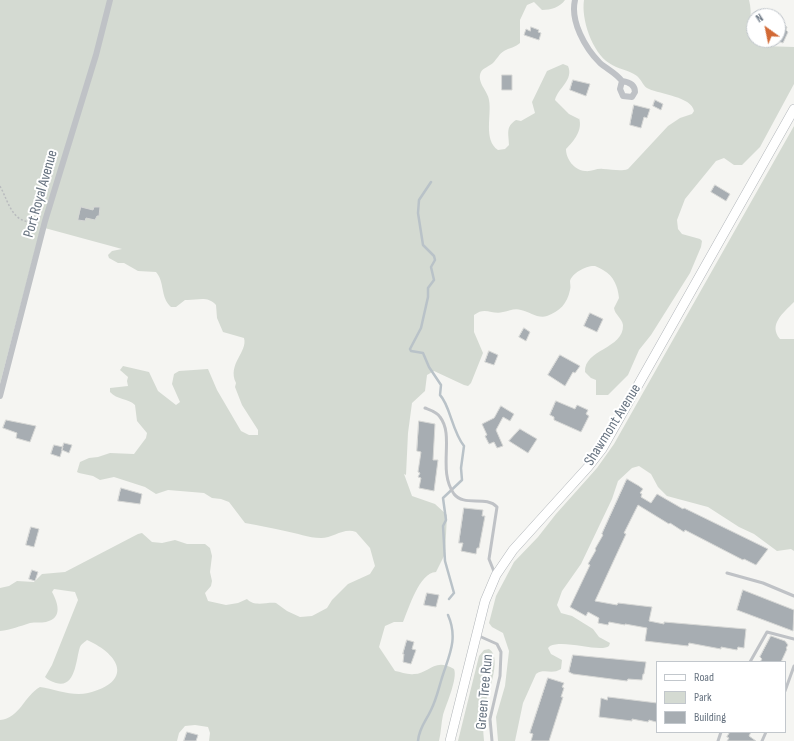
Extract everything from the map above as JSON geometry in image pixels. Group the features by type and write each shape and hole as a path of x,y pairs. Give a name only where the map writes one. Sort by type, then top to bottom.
{"main road":[{"name":"Shawmont Avenue","path":"450,741 486,601 496,575 513,550 588,467 602,449 794,109"}],"street":[{"name":"Port Royal Avenue","path":"0,396 45,223 96,55 110,0"},
{"path":"575,0 576,23 585,42 599,62 622,81"}],"lane":[{"path":"425,408 438,414 444,426 448,484 456,496 462,499 488,502 497,507 489,559 492,569 496,575"},
{"path":"728,573 763,583 794,596"},
{"path":"751,661 767,632 794,639"},
{"name":"Green Tree Run","path":"477,636 493,642 501,652 500,676 490,720 492,741"},
{"path":"786,688 794,666"}],"path":[{"path":"0,186 18,219 24,222 45,223"}],"green space":[{"path":"0,0 565,0 555,8 542,10 534,2 527,5 520,20 520,43 517,46 502,52 493,63 483,69 480,79 489,100 489,134 493,146 498,150 505,149 509,145 508,131 510,125 516,120 521,121 535,113 532,102 547,71 563,64 568,66 569,76 555,100 569,114 579,118 580,127 579,131 575,139 566,149 566,153 571,163 577,169 587,171 601,169 628,169 668,126 680,118 692,114 694,111 688,102 647,88 637,76 612,65 603,58 593,43 586,25 584,16 584,0 749,0 751,8 746,8 746,48 794,47 794,84 760,147 742,165 734,165 724,158 716,161 685,199 677,220 678,229 682,234 700,239 702,241 701,247 690,273 651,335 639,350 628,375 608,395 596,395 596,380 591,378 585,372 586,364 597,353 617,339 622,333 623,325 614,308 619,298 615,282 607,272 596,266 592,266 580,270 571,278 569,295 565,303 556,312 547,316 537,316 519,309 499,313 482,311 474,315 474,332 483,353 471,383 468,386 464,385 434,371 427,375 425,391 412,403 408,433 406,475 404,474 412,496 435,504 447,515 445,554 436,572 425,578 415,592 403,622 394,622 385,626 379,647 395,671 414,674 424,672 437,665 447,666 454,669 454,679 443,715 439,741 209,741 210,733 208,727 195,725 185,726 179,733 177,741 0,741 0,720 7,718 17,711 40,687 76,694 88,693 102,688 112,682 116,675 117,668 114,660 108,653 99,646 87,640 80,647 74,671 68,681 63,684 47,679 45,677 52,665 78,600 75,592 54,589 52,592 58,610 55,617 51,620 30,623 0,631 0,588 9,586 17,581 34,582 42,574 65,572 142,533 152,542 162,543 175,540 187,544 205,544 210,548 212,556 210,572 212,581 211,586 205,593 208,601 226,605 238,603 247,599 257,604 276,603 287,611 300,617 312,616 327,608 332,600 348,584 370,574 375,566 370,548 356,532 347,531 325,538 316,538 245,523 229,502 212,498 204,493 168,490 156,494 145,487 114,477 100,480 93,476 77,472 80,462 89,458 110,453 134,454 146,438 147,433 137,421 135,405 113,395 110,392 110,388 128,386 128,377 120,370 123,366 149,372 158,391 176,405 180,402 172,384 174,374 179,371 208,369 217,390 241,431 249,435 258,435 258,430 242,405 235,387 236,383 234,370 243,348 244,338 223,332 217,318 216,305 209,300 185,300 176,307 171,307 165,299 161,280 156,272 138,271 124,263 118,263 109,258 108,255 112,251 122,249 41,227 0,384"},
{"path":"794,126 794,302 778,319 776,329 780,339 794,339 794,551 791,549 777,551 754,534 739,527 708,507 667,496 658,487 651,474 639,466 632,468 618,481 612,499 581,564 562,591 557,605 561,613 572,616 593,629 599,637 610,643 609,646 598,648 556,644 550,646 548,648 551,654 562,660 561,669 558,671 539,672 536,674 523,703 515,741 498,741 496,717 505,686 509,651 503,633 492,627 489,623 496,596 514,562 538,537 556,514 597,468 614,444"},
{"path":"489,649 493,654 495,661 492,679 483,712 484,741 458,741 479,656 484,650"}],"building":[{"path":"531,27 539,30 538,32 541,33 539,40 524,35 526,29 530,31"},
{"path":"502,75 512,75 512,90 502,90"},
{"path":"573,80 590,84 586,96 570,90"},
{"path":"655,100 663,104 661,110 653,106"},
{"path":"634,105 650,109 647,118 644,117 641,128 630,125"},
{"path":"715,185 730,194 726,201 711,192"},
{"path":"81,207 93,210 94,207 100,207 99,216 97,216 95,220 86,218 85,221 78,220"},
{"path":"590,313 603,319 597,332 584,326"},
{"path":"524,328 530,332 526,341 519,337"},
{"path":"489,351 498,355 494,365 485,362"},
{"path":"560,355 580,366 575,373 573,372 565,386 548,375"},
{"path":"556,401 575,409 577,405 588,410 586,414 589,416 581,432 554,420 554,417 550,415"},
{"path":"501,406 514,414 510,421 503,417 496,430 503,446 497,448 494,442 489,444 482,424 494,418"},
{"path":"6,420 36,426 30,442 16,438 17,433 3,428"},
{"path":"419,421 435,424 433,460 438,460 434,491 419,488 421,478 418,477 420,473 418,472 421,452 417,451"},
{"path":"520,429 537,439 528,453 509,441"},
{"path":"64,443 72,445 69,453 62,450"},
{"path":"54,445 63,447 60,457 51,454"},
{"path":"627,479 643,489 640,493 642,494 641,497 651,503 657,494 683,509 684,508 768,549 756,565 744,559 743,560 685,530 684,532 638,505 624,533 626,534 595,601 617,605 618,603 652,607 649,621 664,624 664,622 746,629 744,648 738,647 737,650 721,647 721,649 689,643 688,646 645,641 647,628 609,622 608,625 598,623 599,618 588,612 586,616 570,607"},
{"path":"121,488 142,494 140,504 118,501"},
{"path":"464,508 483,510 482,516 485,516 479,548 477,548 476,554 461,551 463,543 459,543"},
{"path":"31,527 39,529 34,547 26,545"},
{"path":"32,570 38,572 35,581 29,579"},
{"path":"743,590 794,610 793,631 737,610"},
{"path":"427,593 439,595 436,607 424,605"},
{"path":"771,636 785,641 788,645 781,661 761,661 762,659 760,657"},
{"path":"407,640 414,642 412,649 416,650 411,664 403,662 403,654"},
{"path":"573,655 646,662 644,674 642,680 628,679 627,681 573,674 569,672"},
{"path":"548,678 564,683 561,697 563,697 549,741 531,741 533,734 530,733"},
{"path":"608,697 656,703 656,722 649,720 648,722 632,719 632,721 599,717 601,698 607,700"},
{"path":"187,732 198,735 196,741 184,741"},
{"path":"729,733 750,733 749,736 756,741 727,741 729,738 727,737"}],"waterway":[{"name":"Green Tree Run","path":"431,182 419,200 418,213 423,245 434,256 435,260 431,267 434,280 428,288 428,297 421,328 410,349 411,351 423,353 429,367 441,385 440,395 464,446 461,468 462,480 443,498 446,520 443,526 445,561 454,593 449,599"},
{"name":"Green Tree Run","path":"418,741 421,728 436,699 451,648 453,632 448,615"}]}
